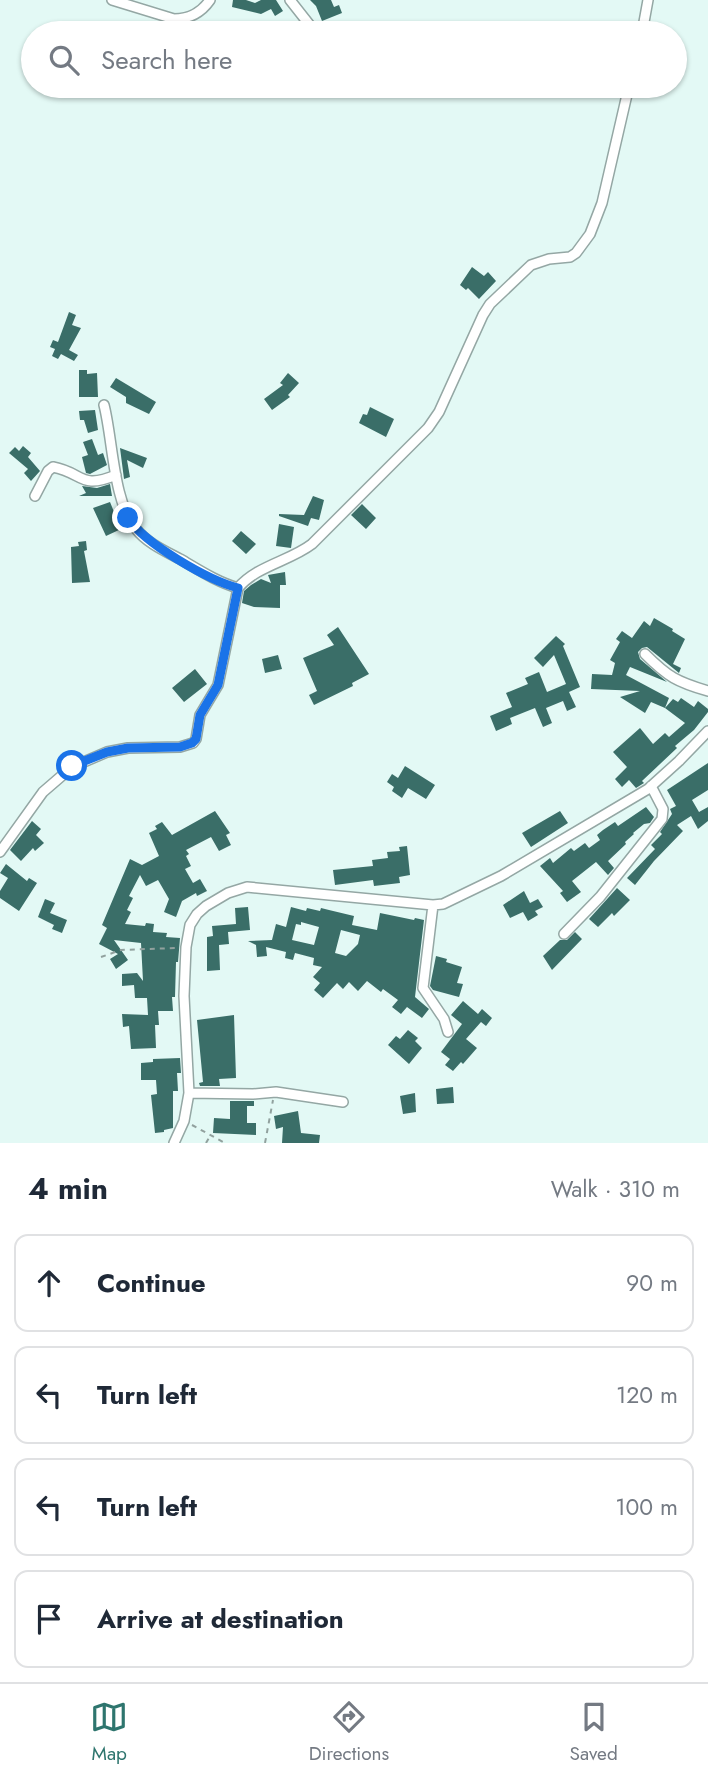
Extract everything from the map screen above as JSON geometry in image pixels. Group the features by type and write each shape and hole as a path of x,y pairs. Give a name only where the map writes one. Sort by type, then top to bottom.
{"street":[{"path":"112,0 174,19 184,19 198,13 210,0"},
{"path":"290,0 307,21"},
{"path":"644,21 648,0"},
{"path":"0,852 43,792 72,766 118,750 180,747 196,739 200,715 218,685 238,588 249,578 312,544 428,428 439,412 483,315 520,273 531,265 549,259 570,257 583,245 598,216 626,98"},
{"path":"104,405 116,475 128,518 142,536 217,581 238,588"},
{"path":"35,496 48,471 53,467 87,482 101,481 116,475"},
{"path":"645,654 676,681 708,691"},
{"path":"174,1143 184,1121 189,1093 184,996 186,947 190,925 197,914 228,893 247,887 443,904 501,876 652,786 708,731"},
{"path":"564,934 600,897 662,819 663,809 652,786"},
{"path":"433,905 423,988 444,1019 448,1032"},
{"path":"189,1093 276,1092 344,1102"}],"path":[{"path":"101,957 121,950 186,947"},
{"path":"265,1143 276,1092"},
{"path":"184,1121 225,1143"},
{"path":"205,1143 211,1135"}],"building":[{"path":"233,0 255,3 261,0 276,0 283,11 275,16 271,9 261,14 232,7"},
{"path":"310,0 331,0 334,7 339,5 342,13 322,21 316,6"},
{"path":"472,267 484,276 488,272 496,281 479,299 468,288 466,290 460,285"},
{"path":"69,312 76,315 72,325 81,328 69,350 78,355 74,361 61,354 58,359 52,356 55,349 50,347 53,340 58,342"},
{"path":"79,370 87,370 87,374 97,373 98,397 79,397"},
{"path":"288,373 299,383 288,395 290,397 272,410 264,399 283,385 280,383"},
{"path":"116,378 156,402 149,414 126,403 126,397 110,387"},
{"path":"370,407 394,419 386,437 359,423"},
{"path":"95,410 98,430 88,433 84,420 80,420 79,411"},
{"path":"92,439 98,455 103,453 107,465 90,474 86,473 82,457 88,455 83,442"},
{"path":"23,446 31,453 28,457 40,471 31,481 24,473 28,469 9,453 15,447 19,451"},
{"path":"120,448 147,458 143,468 127,460 130,477 124,479"},
{"path":"110,484 112,496 79,496 86,493 82,486 97,488"},
{"path":"313,496 324,500 319,520 311,518 308,526 279,516 304,515"},
{"path":"110,502 121,529 106,536 93,508"},
{"path":"362,504 376,518 366,529 351,515"},
{"path":"279,524 294,527 291,548 276,546"},
{"path":"241,531 256,544 246,554 232,541"},
{"path":"86,541 87,550 84,551 90,582 72,583 71,547"},
{"path":"285,572 286,585 280,585 280,608 254,607 242,603 244,591 251,585 261,579 271,583 268,575"},
{"path":"654,618 685,639 673,664 681,668 679,673 647,647 638,652 640,659 667,682 630,667 626,675 669,698 665,708 651,702 645,713 620,697 640,691 591,689 592,674 612,675 615,663 610,660 620,642 616,639 622,631 632,638 644,621 650,626"},
{"path":"338,627 369,674 352,683 353,686 314,705 309,695 317,691 303,658 334,645 327,635"},
{"path":"556,636 565,644 563,646 580,687 569,692 576,707 567,711 563,701 546,708 552,723 543,727 535,708 510,718 512,724 496,731 490,716 512,707 506,693 528,684 525,678 539,672 547,692 566,684 554,655 543,667 534,658"},
{"path":"278,655 282,669 265,673 262,659"},
{"path":"195,669 207,684 184,702 172,688"},
{"path":"681,698 694,707 698,701 708,712 694,730 675,746 677,748 642,781 644,783 636,788 629,780 622,787 615,779 627,767 613,752 640,728 653,744 665,733 669,737 685,723 665,708 673,699 678,702"},
{"path":"708,763 708,790 692,800 699,812 708,807 708,821 698,829 691,816 677,825 683,831 635,885 627,878 655,849 651,845 662,834 660,832 672,814 670,809 676,806 667,790"},
{"path":"405,766 435,785 426,799 408,788 402,798 392,791 394,787 387,782 392,774 398,778"},
{"path":"646,807 654,817 650,823 644,824 633,833 626,844 608,861 614,868 608,875 596,862 572,881 581,892 567,902 560,893 563,891 540,866 550,858 553,863 571,848 574,851 585,843 589,848 600,840 597,835 603,830 615,822 618,826"},
{"path":"215,811 230,833 226,835 231,845 219,851 211,837 186,850 191,866 185,869 193,883 200,879 207,891 197,896 196,893 182,901 176,917 164,912 169,899 158,880 146,886 140,875 129,896 133,898 127,910 131,912 125,924 154,924 153,932 180,938 175,997 172,997 173,1011 158,1011 159,1025 155,1025 156,1048 131,1049 129,1026 123,1027 122,1014 148,1015 147,998 135,998 134,985 122,986 122,974 137,973 143,981 141,943 114,940 128,960 116,969 110,959 118,954 99,944 107,928 102,925 130,859 142,865 159,856 149,833 157,829 155,826 162,822 172,835"},
{"path":"560,811 568,823 531,847 522,833"},
{"path":"32,821 41,829 36,835 44,843 35,851 33,848 21,861 10,850"},
{"path":"407,846 410,875 399,877 400,883 374,886 373,880 335,885 333,870 373,866 372,860 388,858 387,852 400,851 399,847"},
{"path":"6,864 27,881 29,878 37,883 19,911 0,898 0,891 8,878 0,873"},
{"path":"617,888 630,900 598,927 589,919"},
{"path":"524,891 530,903 538,899 543,907 535,911 538,915 528,921 523,912 510,918 503,905"},
{"path":"45,899 55,903 50,913 67,920 62,933 52,929 54,925 38,917"},
{"path":"248,907 250,930 228,932 229,944 219,945 220,970 207,971 207,937 213,936 212,926 236,924 235,908"},
{"path":"291,907 306,911 307,908 320,911 321,908 354,916 352,925 377,930 380,913 424,920 415,997 429,1009 422,1018 407,1007 401,1014 392,1007 398,1000 367,981 358,991 349,982 343,989 337,983 323,998 314,990 320,983 313,977 322,967 313,965 314,958 295,953 293,960 285,958 286,952 266,947 267,956 257,957 256,945 248,941 272,940 276,924 286,927","holes":["301,922 319,927 314,945 292,940 296,924 301,925","341,930 360,935 358,944 346,956 335,953"]},
{"path":"575,932 582,939 552,970 543,956 560,940 567,940"},
{"path":"436,956 462,967 457,983 463,984 459,997 433,990 430,986"},
{"path":"463,1001 478,1014 482,1009 492,1018 486,1026 481,1022 466,1039 477,1048 453,1071 445,1065 450,1059 441,1052 462,1024 451,1015"},
{"path":"234,1015 236,1078 219,1079 220,1086 200,1086 199,1083 203,1082 197,1020"},
{"path":"408,1030 418,1038 415,1041 422,1048 409,1064 388,1045 396,1036 400,1039"},
{"path":"180,1058 178,1091 173,1091 173,1128 155,1133 151,1095 157,1094 156,1080 141,1080 141,1063 153,1062 153,1059"},
{"path":"453,1087 454,1103 437,1104 436,1089"},
{"path":"415,1093 416,1112 403,1114 400,1096"},
{"path":"230,1101 254,1101 254,1106 247,1106 247,1123 256,1123 256,1135 213,1133 214,1118 230,1119"},
{"path":"298,1111 301,1133 320,1135 319,1143 282,1143 283,1127 276,1129 274,1116"}],"route":[{"path":"72,766 107,752 128,748 180,747 192,743 196,739 198,720 215,693 222,671 238,588 217,581 142,536 128,518"}]}
